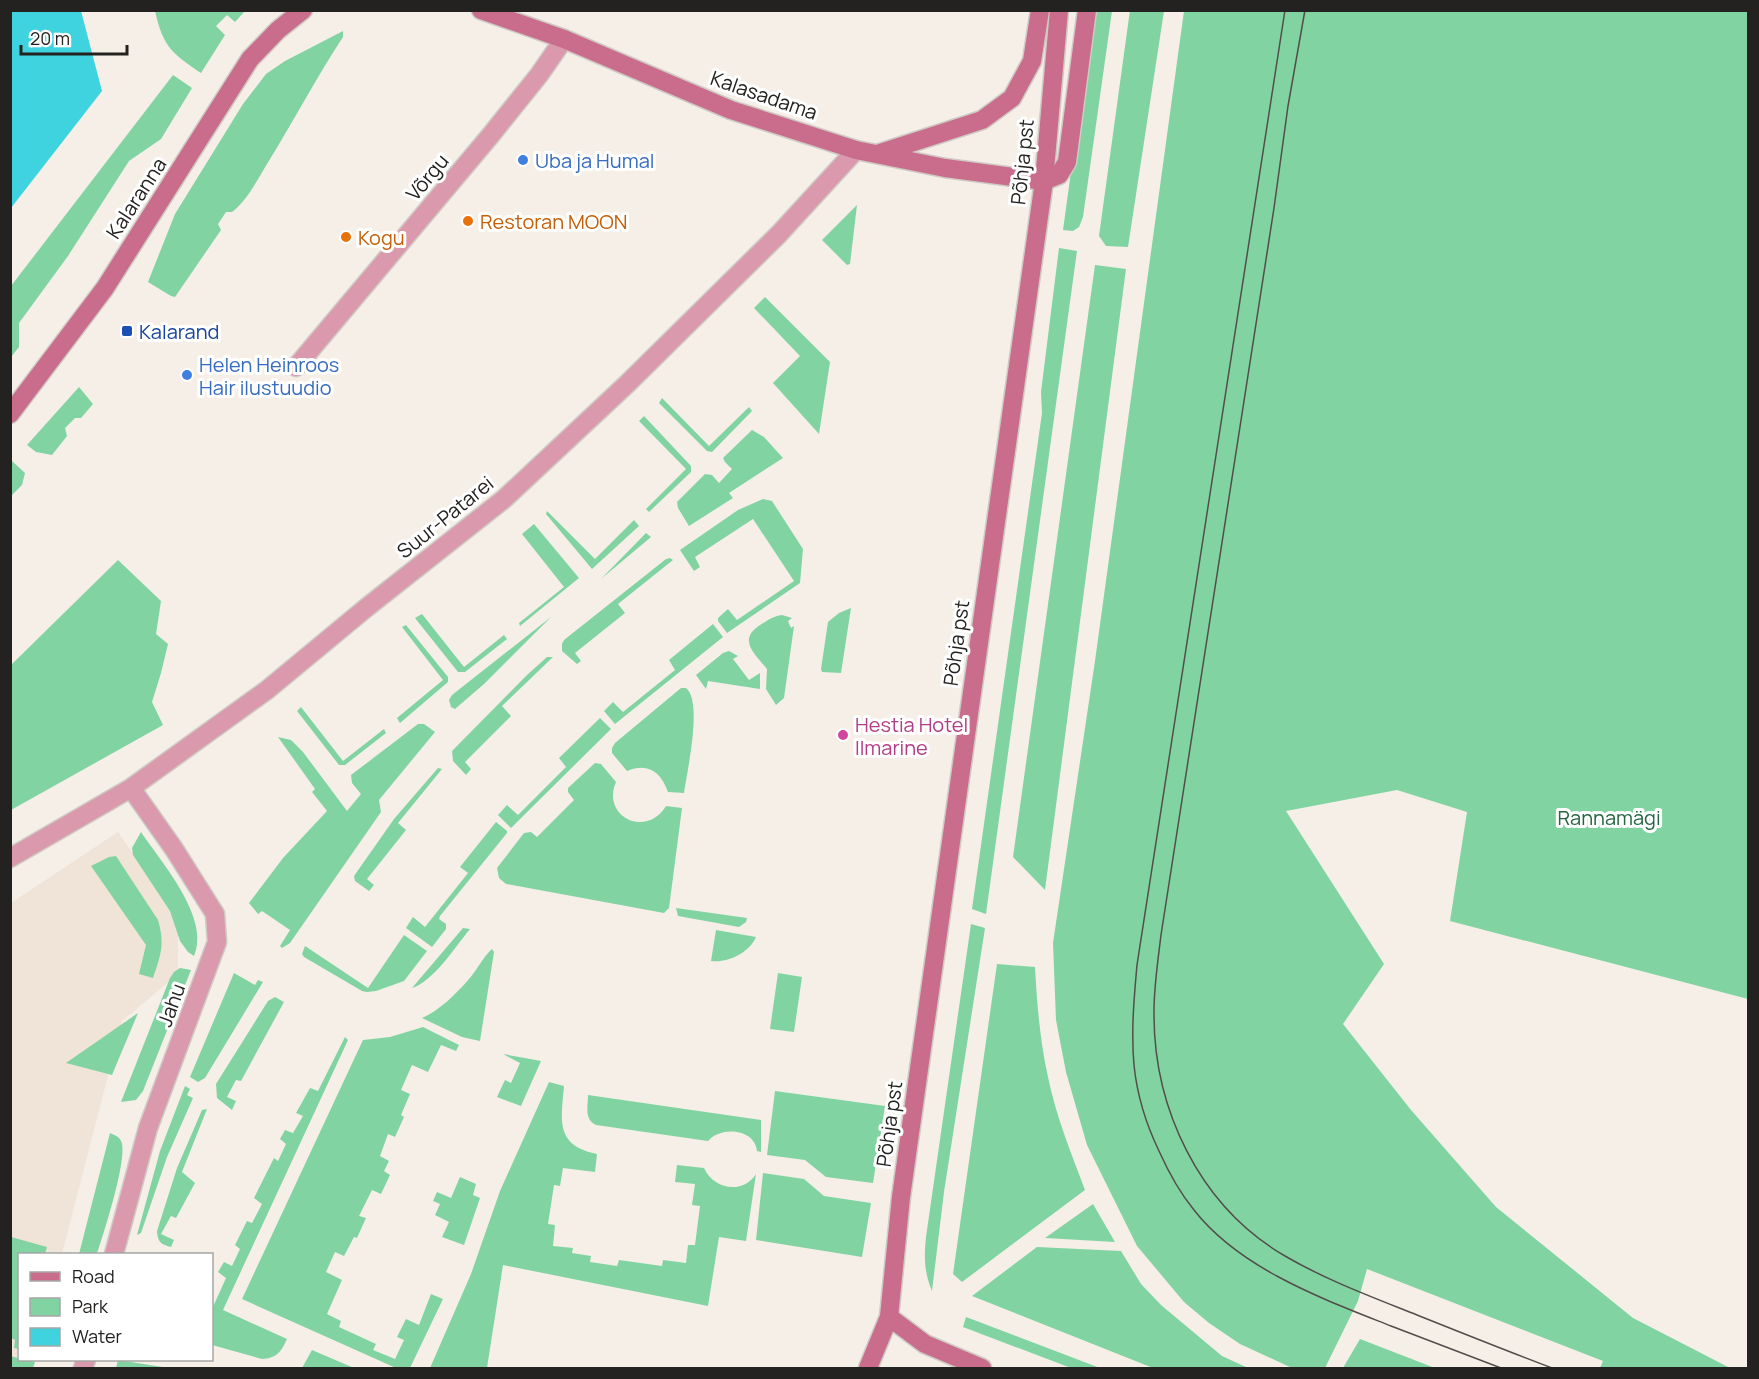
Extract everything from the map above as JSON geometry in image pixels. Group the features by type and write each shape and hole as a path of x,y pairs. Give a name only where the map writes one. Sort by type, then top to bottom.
{"main road":[{"name":"Kalaranna","path":"10,414 105,288 250,59 278,30 303,10"},
{"name":"Kalasadama","path":"481,10 564,39 731,110 856,150 945,168 1044,181"},
{"path":"878,154 982,120 1012,98 1032,61 1040,10"},
{"name":"Põhja pst","path":"868,1368 889,1317 901,1197 1044,181 1059,10"},
{"path":"1044,181 1059,175 1067,162 1087,10"},
{"path":"889,1317 925,1344 982,1368"}],"street":[{"name":"Võrgu","path":"296,367 490,136 539,75 564,39"},
{"name":"Suur-Patarei","path":"10,858 131,788 267,690 504,499 627,384 770,242 856,150"},
{"name":"Jahu","path":"114,1253 148,1128 217,942 215,914 174,849 131,788"}],"shaded area":[{"path":"118,832 178,921 178,974 122,1021 62,1253 18,1253 18,1351 15,1363 11,1362 11,903"}],"green space":[{"path":"155,10 245,11 235,22 227,15 216,26 225,35 201,73 182,60 170,48 161,33"},
{"path":"1130,10 1164,11 1128,247 1106,246 1099,236"},
{"path":"1093,11 1112,11 1083,217 1079,227 1073,231 1063,230"},
{"name":"Rannamägi","path":"1184,11 1748,11 1748,999 1450,921 1467,812 1397,790 1286,811 1384,964 1343,1024 1411,1110 1496,1207 1633,1318 1730,1368 1600,1368 1603,1361 1367,1269 1358,1301 1325,1368 1292,1368 1240,1344 1209,1323 1184,1302 1137,1246 1087,1145 1066,1072 1056,1020 1053,943 1095,661"},
{"path":"343,31 343,37 251,190 232,212 226,212 218,224 221,230 175,297 148,282 175,214 243,104 266,74 285,61"},
{"path":"173,75 192,88 161,139 129,161 68,256 19,323 19,347 11,357 11,286"},
{"path":"857,205 850,264 847,265 822,240"},
{"path":"1059,248 1077,251 986,914 972,909 1042,413 1041,392"},
{"path":"1095,265 1126,269 1045,890 1013,857"},
{"path":"765,297 830,362 819,434 773,383 800,356 754,308"},
{"path":"79,387 93,404 81,418 75,418 65,428 67,436 52,455 36,452 27,445"},
{"path":"662,398 709,446 749,407 752,411 712,452 707,451 659,403"},
{"path":"644,416 691,466 691,472 649,512 646,509 686,469 639,421"},
{"path":"752,430 764,437 783,458 729,493 733,498 689,526 677,502 705,474 712,475 719,483 732,469 723,458"},
{"path":"12,461 25,473 22,485 11,496"},
{"path":"763,499 772,501 803,549 800,583 727,633 718,618 728,609 737,620 794,581 753,519 695,557 700,567 694,571 680,550 738,510"},
{"path":"547,511 595,559 634,520 639,526 592,569 546,514"},
{"path":"534,524 579,578 520,626 519,623 564,587 522,534"},
{"path":"646,533 651,537 601,579"},
{"path":"670,558 673,560 618,604 625,613 575,653 581,661 577,664 562,651 564,640"},
{"path":"118,560 161,601 156,634 168,644 152,702 163,725 11,810 11,665"},
{"path":"851,608 841,673 822,672 828,622 839,613"},
{"path":"422,614 464,667 504,635 507,639 465,672 458,672 415,618"},
{"path":"782,615 792,618 788,621 791,628 794,626 784,698 776,705 766,689 767,669 753,652 749,642 753,631 760,625"},
{"path":"551,617 484,684 455,709 451,707 449,700 452,695"},
{"path":"713,624 723,637 615,724 604,711 613,702 623,712 675,670 669,660"},
{"path":"406,625 448,677 448,682 400,723 397,718 443,680 402,627"},
{"path":"729,651 738,656 733,659 749,680 760,673 760,689 708,681 706,689 696,675 723,653"},
{"path":"547,657 553,657 502,706 511,716 465,762 471,769 466,775 453,761 452,751"},
{"path":"681,688 686,688 691,695 694,721 684,793 668,792 662,779 647,768 627,771 612,753 615,743"},
{"path":"301,707 343,761 384,729 386,733 345,765 339,765 297,711"},
{"path":"600,718 611,729 511,828 498,815 507,805 518,815 566,767 559,758"},
{"path":"418,724 424,724 435,732 379,800 381,812 290,943 282,948 280,946 290,930 262,911 258,914 249,903 283,858 327,811 312,792 315,789 278,737 291,740 303,752 347,811 361,794 352,783 351,775"},
{"path":"595,763 601,764 616,782 613,794 615,805 628,819 637,822 648,821 657,816 666,806 682,808 669,908 664,913 506,884 499,878 497,868 524,833 531,832 537,837 574,800 568,788"},
{"path":"438,768 442,769 398,823 406,830 367,879 374,885 369,891 355,881 354,876 394,819"},
{"path":"496,822 507,833 440,916 439,919 446,924 446,929 432,947 406,928 413,917 425,927 468,873 460,867"},
{"path":"141,832 171,874 190,908 196,925 197,941 194,956 180,941 170,911 133,855 132,848"},
{"path":"116,856 158,920 161,949 153,978 139,974 146,945 91,866"},
{"path":"676,908 747,918 746,922 739,927 678,916"},
{"path":"971,924 985,928 944,1192 932,1291 925,1264 926,1237"},
{"path":"463,928 470,929 444,963 428,978 412,988"},
{"path":"716,930 756,937 748,948 737,956 731,959 711,961"},
{"path":"404,935 427,951 404,981 376,991 362,991 302,954 305,946 368,988"},
{"path":"492,949 494,952 480,1041 462,1037 422,1018 435,1011 453,996"},
{"path":"997,964 1035,967 1039,1022 1051,1092 1085,1190 962,1282 953,1274"},
{"path":"180,968 191,970 143,1091 136,1100 121,1102 170,978"},
{"path":"234,973 255,985 258,980 263,982 205,1078 198,1082 190,1077"},
{"path":"778,973 802,977 794,1032 770,1029"},
{"path":"275,997 284,1002 241,1081 236,1080 227,1097 236,1101 232,1110 217,1098 216,1084 268,1001"},
{"path":"138,1013 112,1075 66,1063"},
{"path":"423,1027 459,1045 456,1051 441,1045 428,1072 412,1065 401,1090 410,1094 401,1115 404,1117 395,1137 388,1134 380,1156 389,1161 384,1171 390,1175 381,1194 372,1190 359,1216 366,1218 357,1238 354,1237 344,1256 335,1252 326,1272 342,1280 327,1314 341,1321 339,1327 376,1344 373,1350 395,1359 404,1340 397,1337 406,1319 419,1325 431,1294 443,1299 410,1368 396,1368 242,1299 363,1040 390,1037"},
{"path":"345,1037 348,1040 223,1310 287,1339 278,1354 262,1359 213,1345 213,1307 226,1278 218,1272 224,1262 232,1266 240,1249 235,1245 247,1221 252,1223 262,1204 254,1198 274,1158 278,1161 286,1144 280,1139 285,1130 293,1133 303,1116 296,1113 310,1088 318,1091"},
{"path":"503,1054 541,1061 521,1106 497,1097 505,1080 511,1083 520,1063"},
{"path":"549,1082 564,1086 562,1121 567,1138 583,1150 597,1154 595,1172 563,1168 560,1186 554,1185 548,1224 555,1225 553,1246 573,1248 572,1253 591,1256 590,1262 617,1266 619,1260 662,1266 663,1260 686,1263 688,1245 695,1245 700,1206 692,1205 695,1184 675,1182 677,1165 704,1168 714,1181 728,1187 744,1185 756,1174 746,1241 719,1237 708,1306 503,1265 487,1368 430,1368 471,1274 500,1191"},
{"path":"185,1086 190,1089 187,1095 193,1098 167,1157 141,1233 137,1235 160,1151"},
{"path":"775,1091 885,1106 873,1183 826,1177 805,1160 767,1155"},
{"path":"588,1095 761,1120 761,1152 757,1151 755,1143 750,1138 736,1132 720,1133 708,1141 596,1125 588,1116"},
{"path":"207,1109 182,1172 195,1183 176,1218 171,1216 161,1234 174,1240 171,1247 164,1245 158,1238 157,1231 177,1168 202,1110"},
{"path":"110,1133 120,1139 123,1149 119,1178 97,1253 79,1253"},
{"path":"763,1173 804,1179 824,1196 871,1203 862,1257 756,1240"},
{"path":"460,1177 476,1184 473,1195 480,1198 464,1245 442,1237 449,1222 435,1215 440,1204 433,1201 437,1192 451,1198"},
{"path":"1093,1204 1115,1242 1045,1238"},
{"path":"11,1237 47,1247 45,1253 18,1253 18,1349 14,1348 15,1340 11,1338"},
{"path":"1037,1247 1121,1251 1141,1284 1161,1305 1222,1356 1248,1368 1153,1368 972,1296"},
{"path":"966,1317 1100,1368 1071,1368 963,1327"},
{"path":"1360,1339 1435,1368 1343,1368"},
{"path":"312,1350 354,1368 302,1368"},
{"path":"10,1356 18,1358 18,1361 35,1362 33,1368 11,1368"},
{"path":"118,1361 124,1361 169,1368 116,1368"}],"water":[{"path":"11,10 81,11 102,91 11,208"}],"tram line":[{"path":"1285,10 1137,965 1133,1027 1135,1076 1150,1130 1175,1182 1194,1210 1213,1231 1235,1249 1259,1266 1311,1293 1501,1368"},
{"path":"1305,10 1288,106 1161,935 1154,1011 1156,1047 1162,1083 1172,1118 1205,1182 1228,1210 1255,1235 1285,1256 1333,1280 1552,1368"}],"place":[{"name":"Uba ja Humal","path":"523,160"},
{"name":"Restoran MOON","path":"468,221"},
{"name":"Kogu","path":"346,237"},
{"name":"Kalarand","path":"127,331"},
{"name":"Helen Heinroos Hair ilustuudio","path":"187,375"},
{"name":"Hestia Hotel Ilmarine","path":"843,735"}]}
